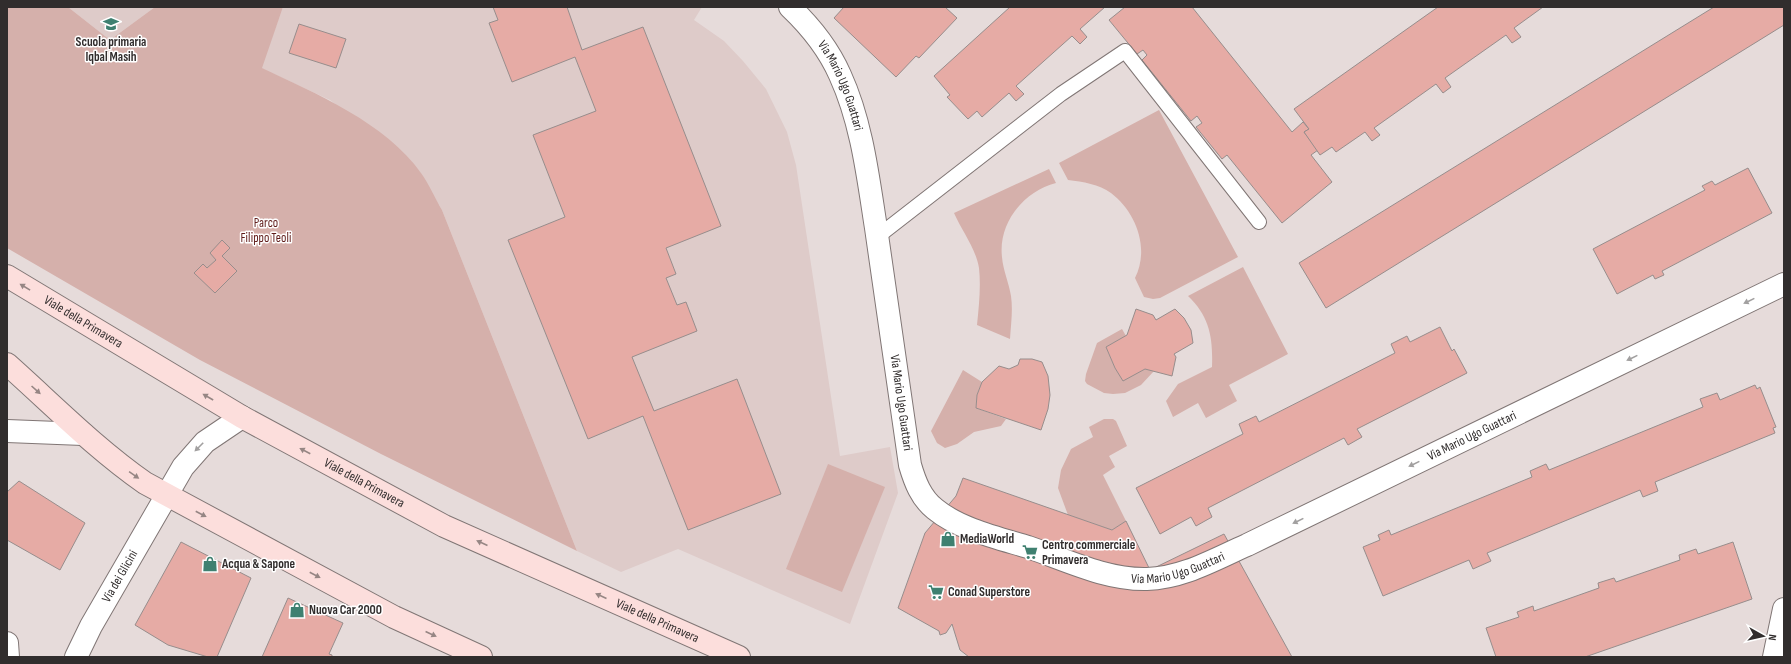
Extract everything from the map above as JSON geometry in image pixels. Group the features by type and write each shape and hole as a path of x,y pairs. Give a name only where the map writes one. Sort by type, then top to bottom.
{"main road":[{"name":"Viale della Primavera","path":"7,276 242,416 444,526 739,657"},
{"path":"7,364 114,461 166,496 394,617 480,657"}],"street":[{"name":"Via Mario Ugo Guattari","path":"790,7 821,43 837,69 845,86 859,129 877,237 910,465 916,484 927,501 941,514 959,524 1109,575 1146,579 1176,575 1247,545 1784,284"},
{"name":"Via dei Glicini","path":"76,657 91,626 181,471 197,448 213,435 242,416"},
{"path":"7,431 83,434"},
{"path":"1774,657 1784,609"},
{"path":"7,643 8,657"}],"lane":[{"path":"877,237 1061,94 1125,51 1259,222"}],"shaded area":[{"name":"Scuola primaria Iqbal Masih","path":"68,7 155,7 110,40"},
{"path":"283,7 702,7 694,20 724,41 743,61 766,89 787,132 796,165 840,456 890,447 898,493 850,624 678,549 621,572 577,551 442,210 420,172 330,100 261,68"}],"green space":[{"name":"Parco Filippo Teoli","path":"7,7 68,7 110,40 155,7 283,7 262,68 326,99 369,124 389,139 406,155 424,177 442,210 577,551 381,454 200,360 7,248"},
{"path":"1159,110 1238,257 1160,298 1153,299 1144,297 1135,278 1139,267 1141,243 1134,220 1120,201 1111,193 1101,187 1068,180 1059,163"},
{"path":"1049,169 1056,183 1044,187 1024,201 1016,210 1004,232 1002,257 1012,301 1010,339 977,325 980,289 979,268 972,247 954,213"},
{"path":"1243,267 1288,354 1229,385 1237,401 1206,418 1198,403 1173,417 1166,401 1178,384 1212,367 1212,347 1209,328 1201,312 1188,296"},
{"path":"1122,329 1126,336 1106,347 1115,368 1123,380 1145,369 1154,371 1141,385 1125,393 1104,393 1087,384 1085,381 1086,374 1097,343"},
{"path":"963,370 982,382 977,395 976,408 1006,419 1001,426 974,432 957,444 945,448 937,443 931,431"},
{"path":"1104,419 1113,419 1116,421 1127,446 1109,456 1115,467 1103,475 1126,521 1112,530 1068,515 1058,488 1061,470 1071,449 1093,437 1089,427"},
{"path":"828,464 885,487 842,592 786,569"}],"building":[{"path":"493,7 567,7 582,50 643,27 721,226 666,248 676,274 666,278 677,305 686,302 697,331 632,357 654,411 737,379 781,494 688,530 643,416 588,439 508,240 565,217 533,135 596,111 575,57 512,82 489,23 498,20"},
{"path":"844,7 945,7 957,18 919,58 916,56 896,77 834,18"},
{"path":"1010,7 1105,7 1080,29 1087,37 1080,44 1072,36 1016,86 1024,94 1016,101 1009,93 982,117 977,111 968,119 947,97 950,95 934,76"},
{"path":"1125,7 1192,7 1292,132 1303,122 1309,129 1304,132 1318,150 1311,155 1332,182 1282,223 1227,155 1222,159 1196,127 1202,123 1197,116 1191,121 1142,60 1147,55 1143,50 1137,54 1109,20"},
{"path":"1438,7 1543,7 1514,28 1521,37 1512,43 1506,35 1445,78 1451,87 1443,93 1436,84 1374,128 1380,135 1372,141 1365,132 1336,152 1332,147 1320,155 1304,132 1309,129 1294,109"},
{"path":"1714,7 1784,7 1784,25 1326,308 1299,263"},
{"path":"299,24 346,39 336,68 289,53"},
{"path":"1748,168 1772,213 1662,271 1664,275 1655,279 1653,275 1617,294 1593,249 1705,190 1702,186 1712,181 1715,185"},
{"path":"222,240 230,248 222,256 237,271 215,293 194,273 203,264 207,268 216,260 210,253"},
{"path":"1136,309 1153,315 1156,320 1175,309 1184,318 1191,330 1193,343 1174,354 1176,357 1172,376 1145,369 1123,381 1115,368 1106,347 1127,335"},
{"path":"1440,327 1452,351 1454,349 1467,373 1357,429 1362,437 1348,445 1344,438 1208,508 1212,517 1196,526 1191,517 1160,534 1136,488 1243,434 1239,424 1256,416 1259,422 1395,353 1391,344 1407,336 1410,342"},
{"path":"1020,359 1032,359 1042,362 1048,376 1050,395 1048,409 1041,430 976,408 977,395 982,382 999,366 1009,369 1018,365"},
{"path":"1755,385 1757,389 1760,387 1776,427 1773,428 1775,433 1655,482 1658,491 1643,497 1640,490 1487,553 1491,561 1473,569 1469,560 1383,596 1363,547 1380,540 1378,535 1389,530 1391,535 1532,477 1530,471 1546,464 1549,470 1703,407 1700,399 1717,393 1720,400"},
{"name":"Centro commerciale Primavera","path":"963,478 1112,530 1126,521 1150,570 1224,534 1292,657 969,657 960,650 952,624 946,633 940,635 939,631 898,608 925,533 956,496"},
{"path":"19,481 85,523 60,570 7,540 7,492"},
{"path":"181,542 251,578 217,657 208,657 168,645 135,625"},
{"path":"1733,542 1752,599 1585,657 1496,657 1486,628 1519,617 1517,612 1533,606 1534,611 1599,588 1598,583 1614,578 1616,582 1680,560 1679,555 1696,549 1698,554"},
{"path":"288,598 343,623 329,654 332,655 332,657 262,657"}],"place":[{"name":"Scuola primaria Iqbal Masih","path":"111,24"},
{"name":"MediaWorld","path":"948,539"},
{"name":"Centro commerciale Primavera","path":"1030,552"},
{"name":"Acqua & Sapone","path":"210,564"},
{"name":"Conad Superstore","path":"936,592"},
{"name":"Nuova Car 2000","path":"297,610"}]}
